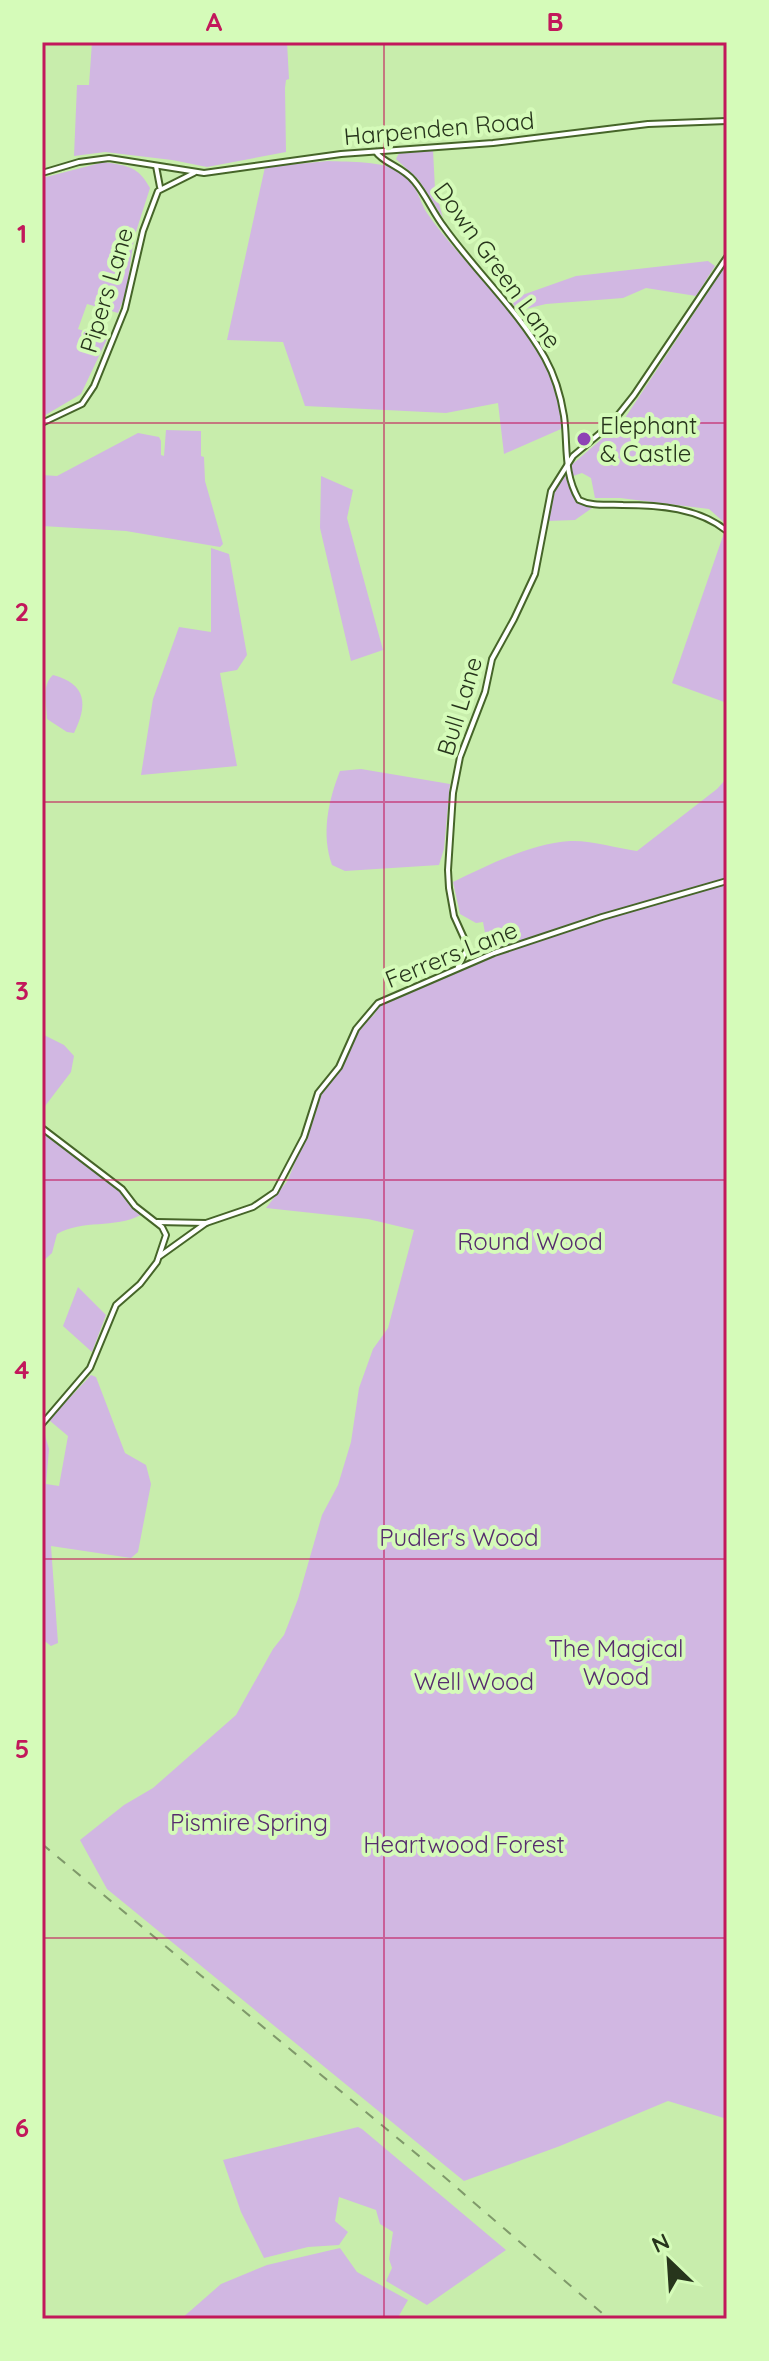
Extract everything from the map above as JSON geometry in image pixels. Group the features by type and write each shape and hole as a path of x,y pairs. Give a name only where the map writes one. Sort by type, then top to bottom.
{"street":[{"name":"Harpenden Road","path":"42,173 100,158 194,173 341,154 508,142 648,124 727,121"},
{"name":"Down Green Lane","path":"376,152 414,181 443,227 517,316 543,354 553,373 564,417 567,464 574,491 584,502 654,507 704,515 727,531"},
{"path":"156,165 160,187 194,173"},
{"name":"Pipers Lane","path":"42,423 82,404 94,386 125,309 143,231 160,187"},
{"path":"567,464 611,424 634,395 727,257"},
{"name":"Bull Lane","path":"458,967 468,947 454,916 448,870 453,793 460,757 485,692 492,659 535,574 551,491 567,464"},
{"name":"Ferrers Lane","path":"42,1424 90,1368 116,1305 140,1284 160,1256 206,1223 253,1207 275,1192 304,1137 318,1093 339,1067 349,1042 378,1003 458,967 602,917 727,881"},
{"path":"42,1128 122,1189 147,1218 157,1222 166,1235 160,1256"},
{"name":"Ferrers Lane","path":"157,1222 206,1223"}],"green space":[{"path":"92,42 287,42 286,152 207,167 105,152 74,156 77,85 89,85"},
{"path":"433,150 435,189 443,218 418,179 396,159 399,153"},
{"path":"328,161 394,168 410,180 427,213 445,237 532,341 548,369 558,398 561,429 504,454 498,403 446,413 305,406 283,342 227,340 265,167"},
{"path":"104,162 132,168 150,188 134,238 126,293 118,313 87,304 78,329 107,339 81,394 42,417 42,178"},
{"path":"708,261 715,266 696,296 646,288 623,298 546,304 517,311 511,299 576,276"},
{"path":"726,265 727,525 709,509 620,498 595,498 591,478 582,473 570,477 569,467 623,421"},
{"path":"166,430 201,431 205,481 223,544 220,547 126,531 42,526 42,475 57,476 138,433 159,437 161,455 164,456"},
{"path":"565,474 577,499 592,508 575,520 548,521 552,497"},
{"path":"321,476 353,490 347,518 383,650 351,661 320,528"},
{"path":"724,533 727,536 727,703 672,683"},
{"path":"211,548 229,554 247,655 237,670 220,673 237,766 141,775 153,699 179,627 211,632"},
{"path":"53,675 73,684 82,697 79,723 74,733 47,719 46,690"},
{"path":"361,769 450,784 444,849 439,865 345,871 332,865 327,842 327,818 332,794 340,771"},
{"name":"Heartwood Forest","path":"727,778 727,2119 668,2101 560,2146 464,2181 107,1889 80,1840 124,1805 153,1788 236,1715 284,1635 298,1599 322,1515 338,1485 351,1442 359,1388 373,1349 388,1328 414,1230 368,1219 266,1208 288,1180 321,1095 343,1066 361,1025 374,1015 379,1004 443,976 517,935 487,944 483,922 476,923 460,914 453,882 510,856 555,843 586,842 637,851"},
{"path":"42,1034 64,1045 74,1056 71,1072 42,1110"},
{"path":"42,1128 123,1192 141,1215 120,1222 67,1229 57,1234 52,1253 42,1262"},
{"path":"78,1287 106,1315 92,1352 63,1326"},
{"path":"91,1375 96,1377 125,1453 146,1465 151,1484 138,1552 131,1558 51,1546 58,1643 51,1646 42,1639 42,1430 49,1449 46,1484 59,1486 68,1436 49,1420"},
{"path":"358,2127 506,2250 427,2305 386,2281 392,2268 389,2259 393,2232 380,2224 376,2210 339,2197 335,2221 348,2232 339,2245 308,2247 264,2258 241,2212 223,2160"},
{"path":"340,2248 357,2272 408,2300 397,2319 181,2319 221,2284 267,2265"}],"railway":[{"path":"42,1844 442,2175 609,2319"}],"place":[{"name":"Elephant & Castle","path":"584,439"}],"park label":[{"name":"Round Wood","path":"530,1241"},
{"name":"Pudler's Wood","path":"459,1537"},
{"name":"The Magical Wood","path":"616,1662"},
{"name":"Well Wood","path":"474,1681"},
{"name":"Pismire Spring","path":"249,1822"}]}
